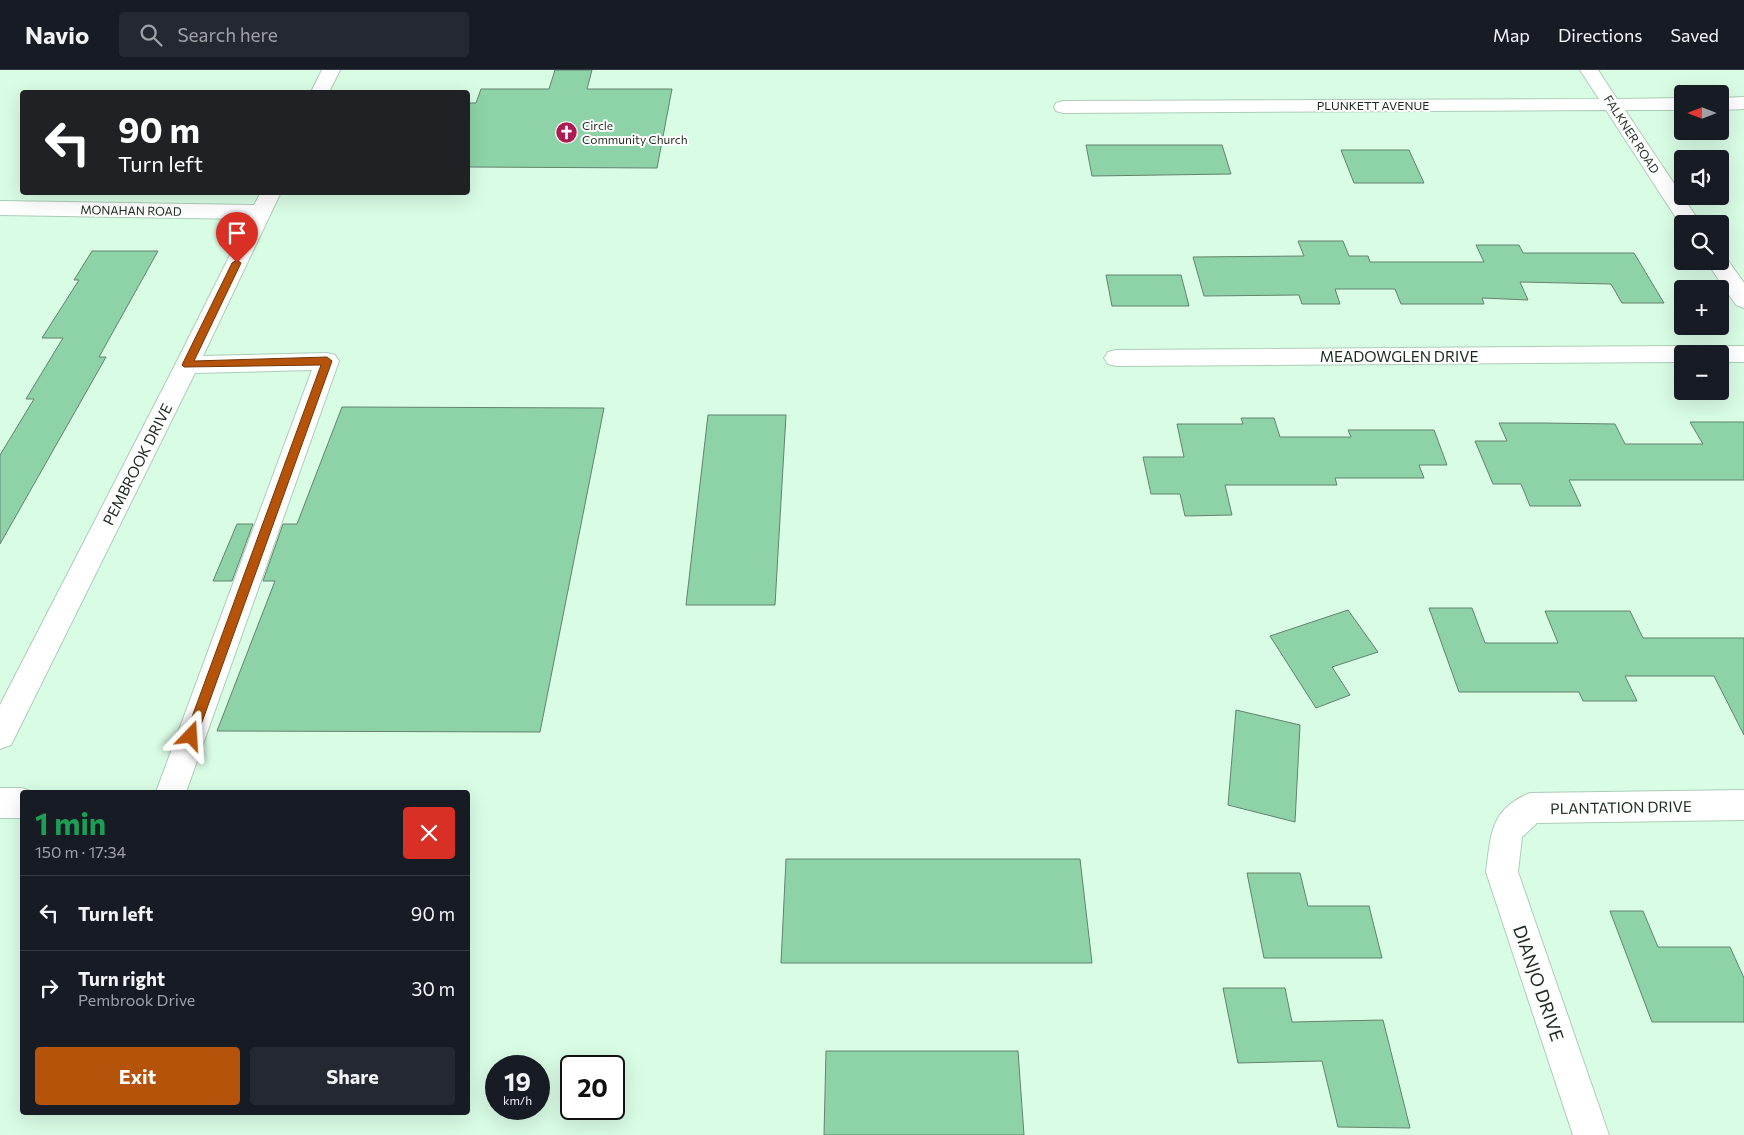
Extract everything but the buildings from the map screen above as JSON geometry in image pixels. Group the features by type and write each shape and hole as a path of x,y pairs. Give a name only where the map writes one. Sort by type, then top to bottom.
{"street":[{"path":"321,90 332,70"},
{"name":"FALKNER ROAD","path":"1590,70 1685,215"},
{"path":"1729,104 1744,103"},
{"name":"PLUNKETT AVENUE","path":"1063,106 1674,104"},
{"name":"MONAHAN ROAD","path":"0,208 266,202"},
{"name":"PEMBROOK DRIVE","path":"0,735 187,365 266,202"},
{"path":"1723,270 1744,300"},
{"name":"MEADOWGLEN DRIVE","path":"1116,358 1674,354"},
{"path":"1729,354 1744,354"},
{"path":"172,790 327,361 187,365"},
{"path":"0,803 20,803"},
{"name":"PLANTATION DRIVE","path":"1507,830 1530,808 1744,806"},
{"name":"DIANJO DRIVE","path":"1507,830 1502,872 1590,1135"}],"place":[{"name":"Circle Community Church","path":"566,132"}],"route":[{"path":"191,736 327,361 187,365 237,263"}]}
